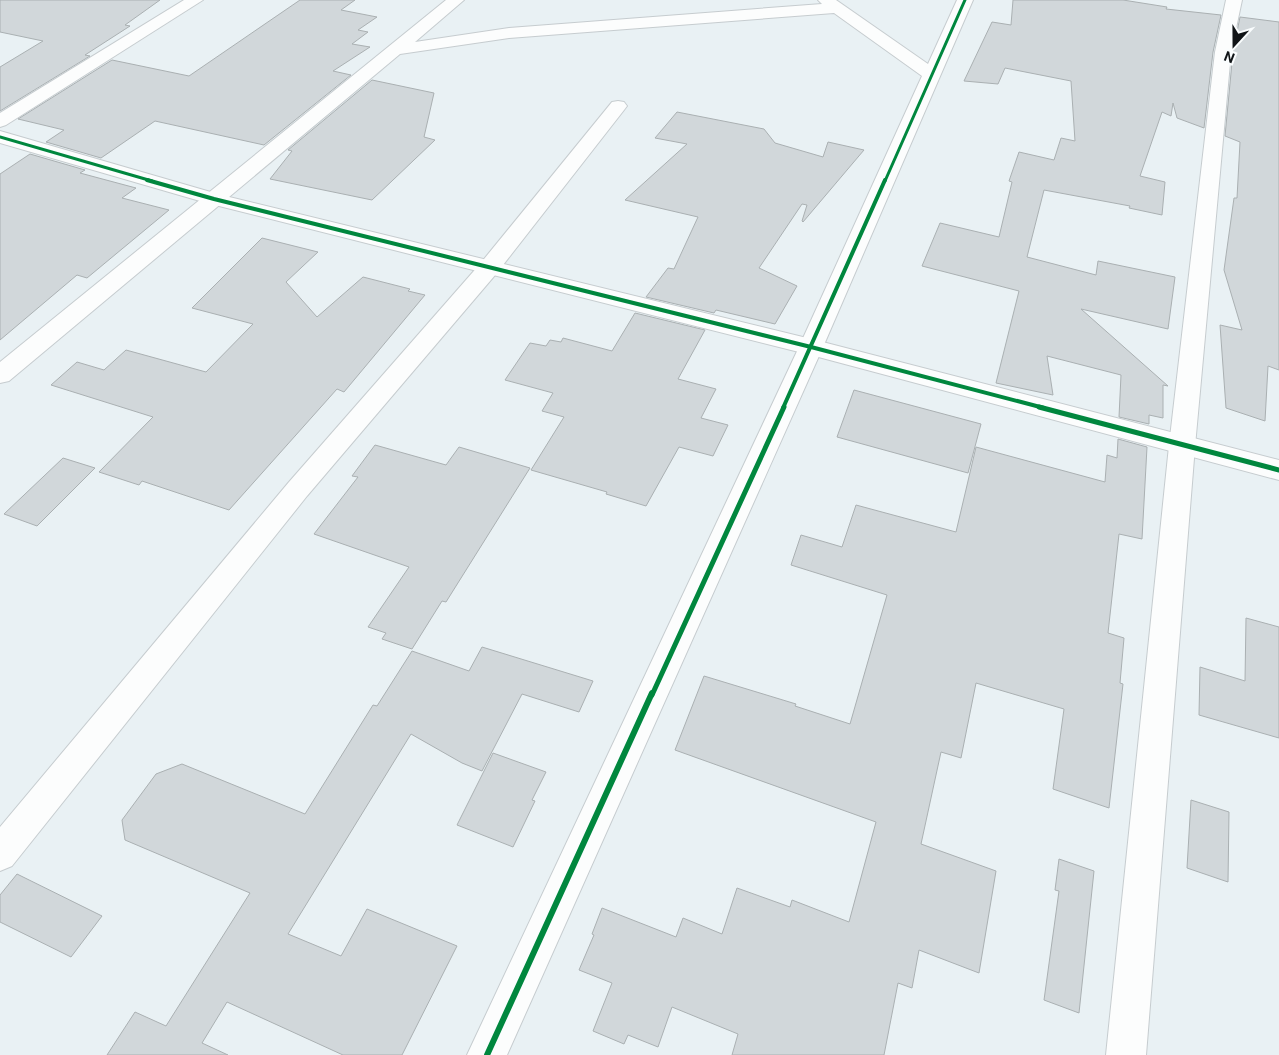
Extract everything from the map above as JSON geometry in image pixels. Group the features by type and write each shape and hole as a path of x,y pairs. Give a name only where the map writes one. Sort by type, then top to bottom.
{"street":[{"path":"0,121 195,0"},
{"path":"0,375 456,0"},
{"path":"487,1055 811,348 965,0"},
{"path":"1126,1055 1182,446 1223,52 1234,0"},
{"path":"395,50 509,33 832,4 932,75"},
{"path":"0,854 298,489 488,269 618,106"},
{"path":"0,137 214,200 811,348 1279,470"}],"building":[{"path":"0,0 160,0 125,25 130,26 85,55 90,56 0,111 0,67 43,41 0,32"},
{"path":"300,0 355,0 341,10 377,17 358,30 368,32 352,44 370,47 333,71 351,75 264,145 155,121 101,158 46,142 64,130 18,119 112,60 189,76"},
{"path":"1013,0 1123,0 1167,7 1166,9 1221,15 1213,52 1204,128 1177,118 1173,103 1171,116 1162,112 1140,176 1165,182 1162,215 1129,208 1130,206 1044,190 1027,257 1096,275 1098,261 1175,277 1168,329 1081,309 1168,386 1163,385 1163,418 1149,415 1149,424 1119,417 1121,375 1047,356 1053,395 996,383 1019,291 922,266 940,223 999,237 1012,182 1009,181 1019,152 1054,160 1061,138 1075,141 1071,81 1005,68 998,84 964,81 992,22 1011,25"},
{"path":"1240,17 1279,22 1279,370 1268,366 1265,421 1226,408 1220,325 1242,330 1224,270 1234,198 1237,198 1240,142 1225,136 1233,52"},
{"path":"372,80 434,93 424,137 435,140 372,200 270,179 292,151 288,150"},
{"path":"677,112 764,129 775,143 823,157 828,142 864,150 803,222 807,205 802,204 759,268 797,286 775,324 716,310 714,313 646,297 668,268 674,269 698,217 625,200 687,144 655,138"},
{"path":"30,154 85,170 80,173 136,188 122,198 169,210 87,278 77,275 0,340 0,174"},
{"path":"262,238 318,252 286,282 317,317 363,277 410,289 408,291 425,295 344,392 337,389 229,510 142,481 139,485 99,472 153,417 51,385 77,362 104,370 126,350 206,372 253,324 192,308"},
{"path":"635,313 705,330 678,379 716,389 701,418 728,425 713,456 679,447 646,506 606,494 607,492 531,470 564,417 542,411 553,393 505,380 530,343 546,346 550,340 561,342 563,338 612,351"},
{"path":"854,390 981,424 968,473 837,437"},
{"path":"1118,439 1147,447 1142,539 1119,534 1108,633 1124,638 1120,683 1123,684 1109,808 1053,789 1064,709 976,683 961,758 941,752 921,844 996,871 979,973 919,950 912,988 898,983 884,1055 732,1055 738,1034 672,1007 658,1047 628,1035 624,1044 593,1031 612,983 579,970 594,935 592,934 602,908 676,937 683,918 722,934 737,888 790,907 792,900 849,922 876,822 675,750 704,676 796,704 795,706 850,724 887,595 791,565 801,535 842,547 856,505 956,532 976,447 1105,482 1107,455 1117,458"},
{"path":"375,445 446,465 459,447 530,468 446,602 442,601 412,649 382,639 386,633 368,627 409,567 314,534 358,477 352,476"},
{"path":"63,458 95,468 37,526 4,514"},
{"path":"1246,618 1279,627 1279,738 1199,715 1200,667 1245,681"},
{"path":"482,647 593,681 579,712 522,694 482,771 462,763 411,734 288,934 341,956 367,909 457,946 402,1055 343,1055 227,1002 202,1043 228,1055 107,1055 135,1012 166,1026 250,893 125,840 122,820 156,774 182,764 305,814 373,705 377,706 412,651 469,671"},
{"path":"493,753 546,772 532,800 535,801 513,847 457,825"},
{"path":"1191,800 1229,812 1228,882 1187,868"},
{"path":"1059,859 1094,871 1079,1013 1044,1000 1059,891 1055,890"},
{"path":"17,874 102,916 71,957 0,922 0,895"}],"cycle path":[{"path":"487,1055 811,347 965,0"},
{"path":"0,137 214,199 811,347 1279,470"}]}
